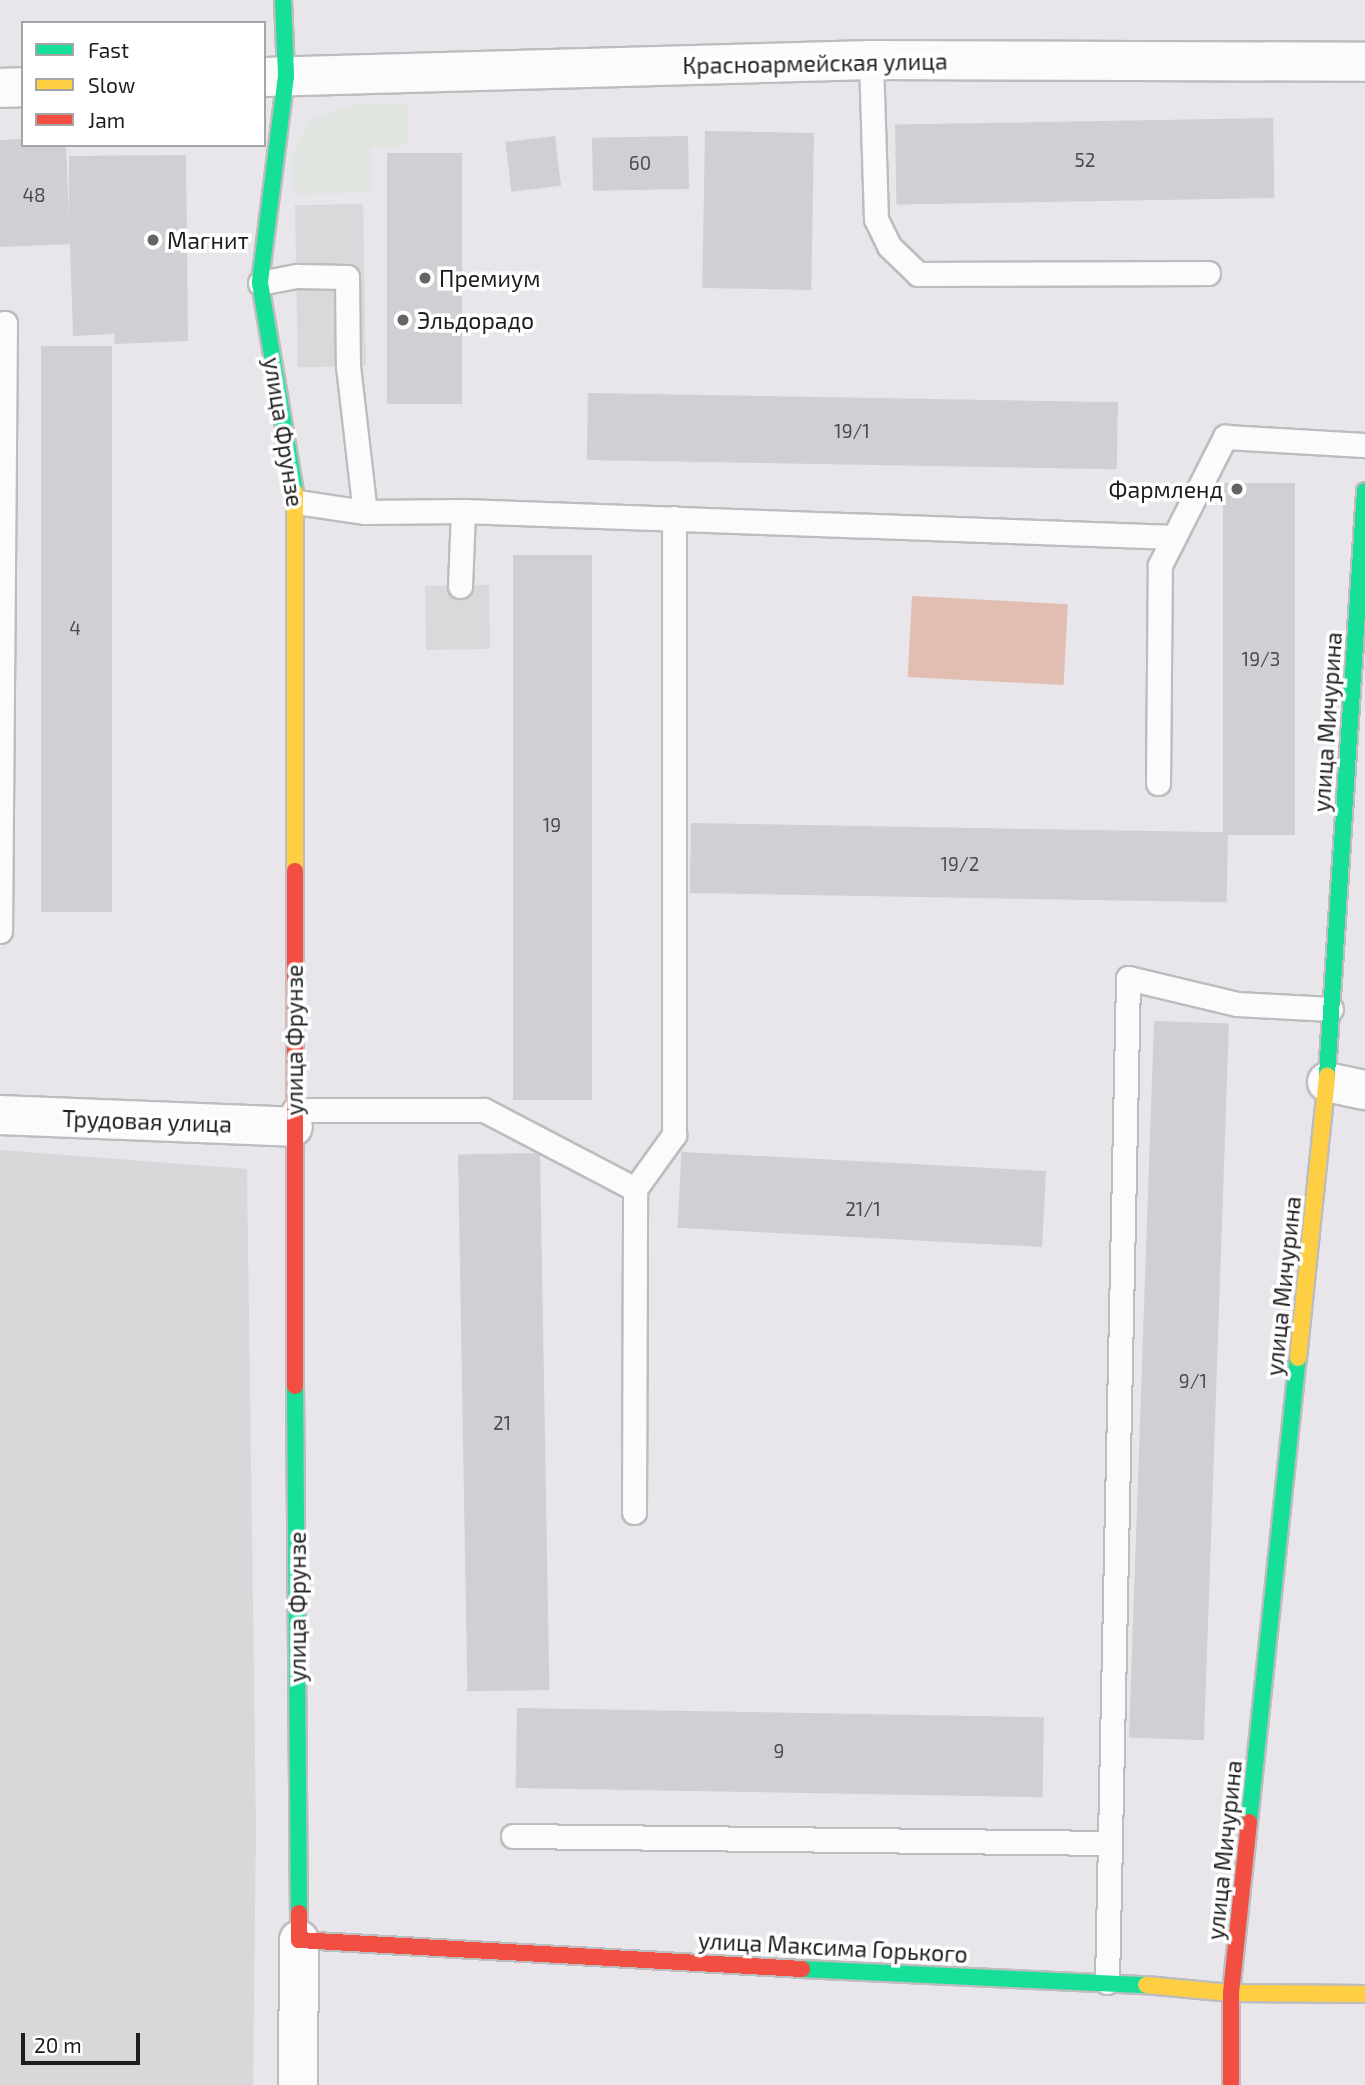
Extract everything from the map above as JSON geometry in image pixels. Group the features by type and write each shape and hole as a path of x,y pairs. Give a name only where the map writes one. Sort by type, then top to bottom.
{"street":[{"name":"улица Фрунзе","path":"282,0 260,283 297,502 294,1118 298,2085"},
{"name":"Красноармейская улица","path":"275,76 872,60 1365,62"},
{"path":"0,88 21,87"},
{"name":"улица Мичурина","path":"1231,2085 1231,1993 1327,1082 1365,491"},
{"path":"1327,1082 1365,1090"},
{"name":"Трудовая улица","path":"0,1115 294,1118"},
{"name":"улица Максима Горького","path":"299,1940 597,1960 1107,1982 1231,1993 1365,1994"}],"lane":[{"path":"872,60 876,219 889,246 918,274 1208,272"},
{"path":"260,283 297,276 347,277 348,366 365,512"},
{"path":"0,324 5,323 0,931"},
{"path":"1158,783 1160,565 1225,437 1365,445"},
{"path":"297,502 365,512 463,511 1174,537"},
{"path":"460,586 463,511"},
{"path":"634,1512 635,1189 674,1135 674,519"},
{"path":"1107,1982 1128,978 1237,1004 1331,1009"},
{"path":"294,1118 484,1110 635,1189"},
{"path":"513,1836 1110,1843"}],"shaded area":[{"path":"354,104 409,105 409,145 371,148 371,193 293,194 291,156 310,120"},
{"path":"363,204 366,366 298,367 295,205"},
{"path":"489,585 490,649 426,650 425,586"},
{"path":"912,596 1068,604 1064,685 908,677"},
{"path":"0,1150 247,1169 256,1827 253,2085 0,2085"}],"building":[{"path":"1273,118 1274,198 896,205 895,125"},
{"path":"705,131 814,133 811,290 702,288"},
{"path":"555,136 561,186 511,192 505,142"},
{"path":"688,136 689,189 593,191 592,138"},
{"path":"21,139 21,147 66,147 69,217 69,156 186,155 188,341 114,344 115,334 73,336 70,244 0,247 0,140"},
{"name":"Премиум","path":"387,153 462,153 462,404 387,404"},
{"path":"41,346 112,346 112,912 41,912"},
{"path":"588,393 1118,402 1117,469 587,460"},
{"path":"1223,483 1295,483 1295,835 1223,835"},
{"path":"513,555 592,555 592,1100 513,1100"},
{"path":"691,823 1228,832 1227,902 690,893"},
{"path":"1154,1021 1229,1024 1204,1740 1129,1738"},
{"path":"682,1152 1046,1171 1042,1247 678,1228"},
{"path":"540,1153 549,1690 467,1691 458,1154"},
{"path":"517,1708 1044,1717 1043,1797 516,1788"}],"traffic: fast":[{"path":"283,0 286,76 260,283 295,492"},
{"path":"1327,1075 1365,491"},
{"path":"1249,1822 1298,1358"},
{"path":"295,1386 299,1913"},
{"path":"802,1969 1146,1985"}],"traffic: slow":[{"path":"295,492 295,871"},
{"path":"1298,1358 1327,1075"},
{"path":"1146,1985 1231,1993 1365,1994"}],"traffic: jam":[{"path":"295,871 295,1386"},
{"path":"1231,2085 1231,1993 1249,1822"},
{"path":"299,1913 299,1940 802,1969"}],"place":[{"name":"Магнит","path":"153,240"},
{"name":"Премиум","path":"425,278"},
{"name":"Эльдорадо","path":"403,320"},
{"name":"Фармленд","path":"1237,489"}]}
